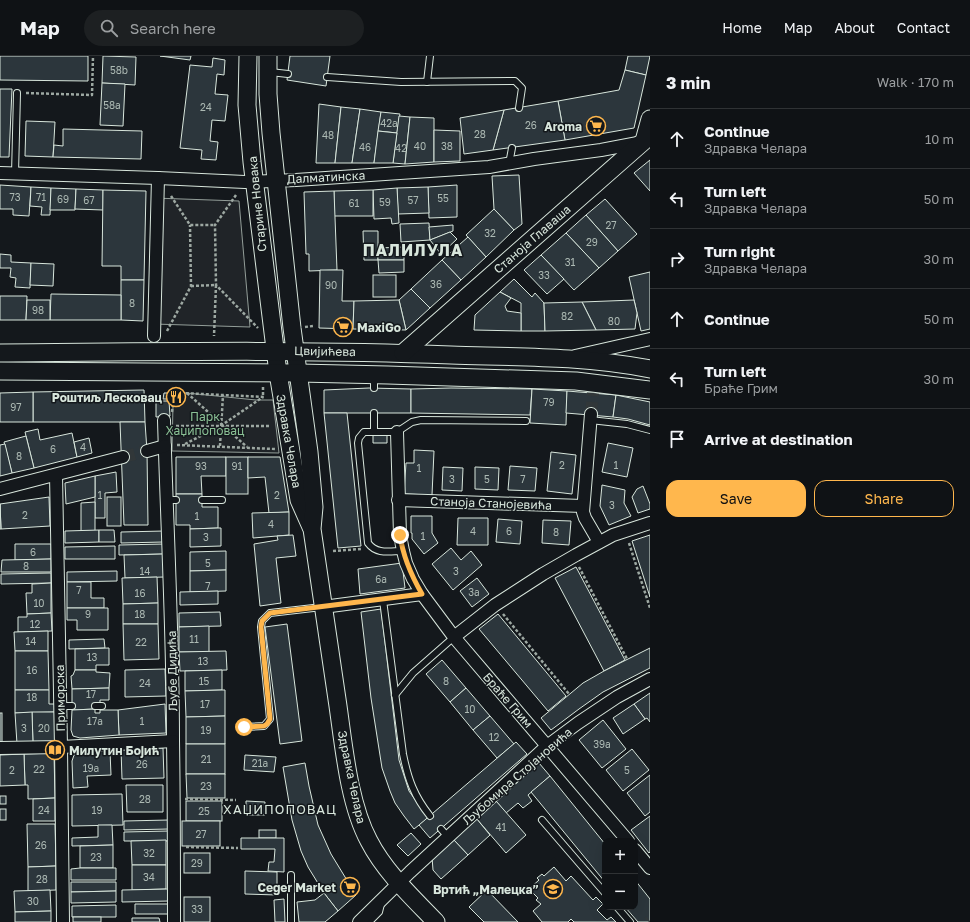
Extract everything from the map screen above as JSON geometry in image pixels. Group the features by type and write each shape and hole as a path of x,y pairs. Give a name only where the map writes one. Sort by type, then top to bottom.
{"main road":[{"name":"Старине Новака","path":"248,56 247,106 250,182 275,351"},
{"name":"Старине Новака","path":"268,64 269,102 276,180 296,351"},
{"path":"647,141 650,119"},
{"name":"Станоја Главаша","path":"404,353 647,141"},
{"name":"Цвијићева","path":"0,353 214,351 404,353 561,359 631,365 650,369"},
{"name":"Здравка Челара","path":"275,351 290,449 300,500 312,529"},
{"name":"Здравка Челара","path":"296,351 314,498 312,529 344,749 358,816 376,854 399,883 436,922"},
{"name":"Цвијићева","path":"0,371 299,373 374,381 650,390"}],"street":[{"name":"Далматинска","path":"0,173 250,182 489,167 601,150 647,141"},
{"path":"158,178 159,336"},
{"path":"561,359 650,339"},
{"path":"591,417 583,506 585,518 598,542"},
{"name":"Љубе Дидића","path":"168,423 165,446 172,500 174,922"},
{"name":"Браће Грим","path":"397,432 398,500 402,551 413,579 422,594 454,637 625,838"},
{"path":"147,451 165,446"},
{"path":"0,489 123,457"},
{"name":"Приморска","path":"56,475 67,706 61,747 63,922"},
{"name":"Станоја Станојевића","path":"398,500 583,506"},
{"path":"454,637 495,605 573,556 598,542 650,523"},
{"path":"323,607 422,594"},
{"name":"Љубомира Стојановића","path":"359,922 399,883 444,833 548,746 578,723 617,697 650,679"},
{"path":"0,748 61,747 173,741"},
{"path":"638,854 650,868"}],"lane":[{"path":"427,82 430,56"},
{"path":"268,64 288,74"},
{"path":"327,77 402,82 515,81 522,88 519,108"},
{"path":"15,174 17,93"},
{"path":"508,164 512,148"},
{"path":"374,413 374,432"},
{"path":"591,417 650,430"},
{"path":"402,551 375,550 371,548 368,543 358,443 359,438 364,432 397,432 412,422 421,420 526,421"},
{"path":"202,500 222,500"},
{"path":"383,600 403,754 407,774 420,803 430,816"},
{"path":"244,727 264,726 270,719 261,627 262,621 270,613 323,607"},
{"path":"395,695 413,673 454,637"},
{"path":"95,706 102,706"},
{"path":"542,820 602,890"},
{"path":"291,874 291,922"},
{"path":"369,922 379,912 382,900"},
{"path":"620,910 630,922"}],"path":[{"path":"17,93 92,95 93,56"},
{"path":"158,178 190,225 191,286 159,336"},
{"path":"214,351 216,286 215,225 250,182"},
{"path":"190,225 215,225"},
{"path":"191,286 216,286 261,331"},
{"path":"182,393 263,397 222,425 183,444 290,449"},
{"path":"187,393 247,447"},
{"path":"220,446 223,394"},
{"path":"168,423 278,426"},
{"path":"625,531 650,608"},
{"path":"333,551 371,548"},
{"path":"573,556 627,659"},
{"path":"495,605 569,694"},
{"path":"173,799 236,800"},
{"path":"174,847 238,848"}],"green space":[{"path":"154,198 239,201 250,327 154,324"},
{"name":"Парк Хаџипоповац","path":"182,393 256,400 273,400 279,453 172,451 173,404 181,403"}],"building":[{"path":"0,56 88,56 88,81 0,80"},
{"path":"103,56 136,57 135,85 102,83"},
{"path":"160,56 191,56 190,60"},
{"path":"290,56 330,56 326,86 287,80"},
{"path":"628,56 650,56 646,75 625,70"},
{"path":"213,58 225,60 224,75 217,74 215,94 228,95 225,121 212,120 210,141 218,142 216,160 201,159 202,150 180,148 190,65 212,67"},
{"path":"625,70 646,75 634,128 565,140 558,101 619,90"},
{"path":"102,83 125,84 123,126 100,125"},
{"path":"0,89 12,89 9,157 0,157"},
{"path":"558,101 565,140 493,150 504,110"},
{"path":"319,104 341,107 335,163 316,163"},
{"path":"341,107 360,109 352,163 335,163"},
{"path":"360,109 381,112 374,163 352,163"},
{"path":"504,110 493,150 464,154 460,118"},
{"path":"381,112 400,114 397,133 378,131"},
{"path":"399,116 410,117 405,164 393,163"},
{"path":"410,117 434,118 434,162 405,164"},
{"path":"26,121 55,122 53,157 25,156"},
{"path":"63,129 142,131 141,159 53,157 54,145 63,146"},
{"path":"434,130 460,131 460,161 434,162"},
{"path":"378,131 397,133 393,163 374,163"},
{"path":"650,160 650,191 634,173"},
{"path":"519,175 522,224 514,230 494,209 492,176"},
{"path":"0,185 31,187 29,216 13,215 13,209 0,209"},
{"path":"457,185 457,217 429,218 428,187"},
{"path":"31,187 51,188 50,215 41,215 42,207 30,206"},
{"path":"428,187 429,213 398,214 397,188"},
{"path":"51,188 76,189 75,210 50,210"},
{"path":"397,188 399,223 392,224 391,218 374,219 373,190"},
{"path":"76,189 103,190 103,210 75,209"},
{"path":"103,190 146,191 144,280 121,280 121,266 102,266"},
{"path":"373,190 373,216 334,216 334,191"},
{"path":"334,191 337,270 309,271 309,254 306,254 304,192"},
{"path":"605,199 637,234 618,251 586,215"},
{"path":"494,209 514,230 486,257 466,235"},
{"path":"586,215 618,251 599,268 566,233"},
{"path":"429,223 430,240 401,242 400,224"},
{"path":"453,225 453,231 430,240 429,227"},
{"path":"363,231 378,231 378,260 364,260"},
{"path":"450,232 457,239 441,254 430,240"},
{"path":"566,233 599,268 574,290 541,255"},
{"path":"468,237 486,257 461,280 442,260"},
{"path":"404,247 404,260 378,260 378,248"},
{"path":"0,254 11,255 11,262 31,263 30,288 15,287 16,278 10,277 11,268 0,268"},
{"path":"541,255 564,279 547,294 524,270"},
{"path":"378,260 404,260 404,272 379,273"},
{"path":"442,260 461,280 430,308 411,289"},
{"path":"31,263 54,264 53,286 30,285"},
{"path":"320,270 343,270 342,301 354,301 353,329 319,328"},
{"path":"650,272 650,329 641,331 629,277"},
{"path":"373,275 396,275 396,297 373,297"},
{"path":"514,279 532,297 535,293 544,303 545,331 521,331 521,303 500,292"},
{"path":"121,280 144,280 143,321 121,320"},
{"path":"411,289 430,308 406,330 399,300"},
{"path":"500,292 511,298 505,306 507,311 521,313 521,331 474,330 475,315"},
{"path":"51,294 121,295 121,320 50,320"},
{"path":"0,296 27,296 26,320 0,320"},
{"path":"27,300 50,300 50,320 26,320"},
{"path":"399,300 406,330 353,329 354,301"},
{"path":"634,300 637,313 635,329 596,330 582,302"},
{"path":"582,302 596,330 545,331 544,303"},
{"path":"369,388 411,389 411,413 324,413 324,390"},
{"path":"411,389 532,389 530,415 411,413"},
{"path":"532,389 567,391 566,425 530,423"},
{"path":"144,390 145,422 33,422 33,392"},
{"path":"567,391 616,395 613,417 566,413"},
{"path":"33,392 33,422 0,422 0,393"},
{"name":"Роштиљ Лесковац","path":"172,392 180,392 180,401 172,401"},
{"path":"164,393 169,393 169,399 163,399"},
{"path":"616,395 650,402 650,425 628,419 613,417"},
{"path":"156,401 169,401 170,416 156,417"},
{"path":"324,413 347,413 361,546 338,548"},
{"path":"120,422 145,422 148,525 124,525"},
{"path":"38,429 40,440 72,433 77,457 34,468 25,432"},
{"path":"373,434 387,435 387,443 373,443"},
{"path":"26,436 34,468 12,473 4,442"},
{"path":"89,438 92,453 77,457 74,442"},
{"path":"608,443 633,448 627,477 602,472"},
{"path":"5,444 12,473 0,476 0,445"},
{"path":"414,450 434,451 432,495 404,494 406,463 414,463"},
{"path":"551,452 576,455 572,494 547,491"},
{"path":"176,457 226,457 226,476 201,476 202,494 176,494"},
{"path":"226,457 248,457 248,494 226,494"},
{"path":"248,457 280,457 289,512 269,513 265,477 248,478"},
{"path":"510,466 537,468 535,491 508,490"},
{"path":"443,467 463,468 462,491 442,490"},
{"path":"475,467 499,468 498,490 475,489"},
{"path":"116,472 117,492 105,493 105,518 95,518 95,476"},
{"path":"95,476 95,497 66,504 65,483"},
{"path":"602,485 625,490 624,503 631,516 609,525 600,506"},
{"path":"643,486 650,504 650,509 638,513 632,497 637,489"},
{"path":"176,494 202,494 202,507 218,507 218,528 190,529 190,525 176,525"},
{"path":"49,497 50,526 1,529 0,504"},
{"path":"107,497 121,497 121,526 107,526"},
{"path":"95,502 95,531 81,531 81,503"},
{"path":"0,504 1,529 0,529"},
{"path":"289,512 289,535 253,538 252,513"},
{"path":"411,516 432,516 432,533 438,543 424,554 412,539"},
{"path":"458,518 488,518 488,545 457,545"},
{"path":"498,519 522,521 520,544 496,542"},
{"path":"543,520 571,521 569,545 542,543"},
{"path":"221,528 221,546 190,547 190,529"},
{"path":"99,530 99,542 65,543 65,531"},
{"path":"99,530 114,530 115,542 99,542"},
{"path":"164,531 164,542 121,543 121,532"},
{"path":"293,535 296,556 276,558 281,603 260,606 254,544 278,540 277,536"},
{"path":"650,535 650,597 632,541"},
{"path":"15,544 51,544 51,559 15,560"},
{"path":"164,544 164,554 119,555 119,545"},
{"path":"115,546 115,559 65,559 65,547"},
{"path":"451,548 461,560 471,551 482,565 453,590 432,564"},
{"path":"226,551 226,570 190,571 190,552"},
{"path":"164,554 165,577 125,578 124,555"},
{"path":"51,559 51,572 1,572 2,560"},
{"path":"402,563 405,588 360,594 358,569"},
{"path":"576,567 625,660 604,671 555,578"},
{"path":"226,570 226,591 190,592 190,571"},
{"path":"117,571 117,581 67,582 67,572"},
{"path":"51,573 51,583 1,584 1,574"},
{"path":"157,577 158,603 123,604 122,578"},
{"path":"477,578 489,594 472,607 460,591"},
{"path":"67,582 91,582 91,598 104,598 104,608 67,608"},
{"path":"51,583 51,613 27,614 26,593 32,593 32,584"},
{"path":"218,591 218,604 180,605 180,592"},
{"path":"158,603 158,624 123,624 123,604"},
{"path":"67,608 108,608 108,630 77,630 77,620 67,620"},
{"path":"381,609 399,760 409,791 428,818 414,829 395,803 382,768 371,698 361,612"},
{"path":"220,612 221,626 179,627 179,613"},
{"path":"51,613 52,631 18,632 18,617 27,617 27,614"},
{"path":"498,614 566,696 548,711 479,629"},
{"path":"123,624 158,624 159,659 124,660"},
{"path":"287,624 302,741 280,744 265,627"},
{"path":"209,626 209,652 179,652 179,627"},
{"path":"48,631 48,651 15,651 14,632"},
{"path":"104,639 105,648 69,649 69,640"},
{"path":"109,648 109,665 96,665 96,670 75,670 75,649"},
{"path":"650,648 650,668 603,692 551,730 541,718 583,683"},
{"path":"15,651 48,651 49,690 15,690"},
{"path":"226,651 227,670 180,671 179,652"},
{"path":"442,660 466,688 450,702 426,674"},
{"path":"165,669 166,696 125,697 125,670"},
{"path":"75,670 96,670 96,672 110,673 109,688 72,689 71,676"},
{"path":"222,670 222,690 185,691 185,671"},
{"path":"109,688 109,700 100,700 100,704 95,704 95,709 72,710 72,689"},
{"path":"466,688 490,716 473,730 450,702"},
{"path":"15,690 49,690 49,704 55,704 55,712 15,713"},
{"path":"225,690 225,716 186,717 185,691"},
{"path":"650,693 650,722 647,718 645,719 634,704"},
{"path":"165,704 166,733 119,735 118,710"},
{"path":"634,704 645,719 623,734 613,718"},
{"path":"95,709 95,713 100,713 100,710 118,710 119,735 80,738 73,736 71,730 72,710"},
{"path":"32,712 55,712 55,743 33,744"},
{"path":"32,712 33,744 17,744 15,713"},
{"path":"0,713 2,713 2,743 0,743"},
{"path":"225,716 225,744 186,744 186,717"},
{"path":"490,716 514,744 497,758 473,730"},
{"path":"603,720 626,749 602,768 579,740"},
{"path":"516,742 527,754 430,838 419,825"},
{"path":"186,744 225,744 225,774 186,774"},
{"path":"163,748 164,778 122,779 121,749"},
{"path":"632,749 649,770 623,791 606,770"},
{"path":"110,751 111,775 87,776 88,787 73,788 72,761 74,755 80,752"},
{"path":"54,753 55,798 28,799 28,785 25,785 24,754"},
{"path":"24,754 25,785 0,786 0,755"},
{"path":"245,755 276,757 274,772 244,770"},
{"path":"305,763 318,825 331,854 356,895 338,911 324,893 308,867 301,851 292,820 283,767"},
{"path":"539,763 550,776 528,795 532,801 523,808 518,803 506,813 496,801"},
{"path":"186,774 225,774 225,798 187,798"},
{"path":"650,775 650,812 645,816 627,793"},
{"path":"550,776 602,840 602,878 531,792"},
{"path":"126,785 163,785 163,812 127,812"},
{"path":"122,794 123,825 72,826 72,795"},
{"path":"0,796 6,796 6,804 0,804"},
{"path":"55,798 55,821 33,821 33,799"},
{"path":"186,801 222,801 222,821 186,821"},
{"path":"246,801 265,802 265,815 246,815"},
{"path":"496,801 526,835 506,853 476,818"},
{"path":"0,809 6,809 6,820 0,820"},
{"path":"650,816 649,853 638,838 631,830"},
{"path":"476,818 490,835 468,855 453,839"},
{"path":"169,820 169,829 124,830 124,821"},
{"path":"182,821 220,821 220,846 182,846"},
{"path":"27,824 55,824 56,866 28,867"},
{"path":"98,825 112,825 113,845 72,846 72,838 98,837"},
{"path":"259,830 276,830 276,838 259,838"},
{"path":"169,831 169,841 124,841 124,832"},
{"path":"411,833 421,844 408,856 397,845"},
{"path":"241,838 284,838 284,872 268,871 269,862 274,862 275,849 241,849"},
{"path":"453,839 468,855 441,879 433,870 432,857"},
{"path":"166,840 166,865 132,865 131,841"},
{"path":"113,845 113,868 80,868 80,846"},
{"path":"184,853 210,853 210,873 184,873"},
{"path":"132,865 166,865 166,889 132,890"},
{"path":"56,866 56,890 28,891 28,867"},
{"path":"554,867 566,881 571,876 593,900 596,897 602,903 597,910 607,920 611,917 616,922 574,922 571,919 568,922 542,922 533,911 541,904 536,900 538,898 529,889 539,880 537,878 542,874 544,876"},
{"path":"116,868 116,880 71,880 71,869"},
{"path":"245,871 277,872 277,895 245,894"},
{"path":"71,882 116,882 116,891 71,892"},
{"path":"638,884 650,899 650,922 638,922 628,910 638,910"},
{"path":"169,889 169,901 122,902 122,890"},
{"path":"50,890 51,911 15,912 14,891"},
{"path":"487,890 518,922 484,922 469,907"},
{"path":"116,891 116,902 71,903 71,892"},
{"path":"324,893 338,911 325,922 299,922 297,902 315,900"},
{"path":"184,897 210,897 210,922 184,922"},
{"path":"284,899 285,922 275,922 274,900"},
{"path":"135,904 169,904 170,914 135,914"},
{"path":"116,905 116,917 72,917 72,906"},
{"path":"51,911 51,922 15,922 15,912"},
{"path":"73,917 101,917 101,922 73,922"},
{"path":"132,918 159,918 160,922 132,922"}],"tunnel":[{"path":"591,414 593,393"},
{"path":"123,457 147,451"}],"place":[{"name":"Aroma","path":"596,126"},
{"name":"MaxiGo","path":"343,327"},
{"name":"Роштиљ Лесковац","path":"176,397"},
{"name":"Милутин Бојић","path":"55,750"},
{"name":"Ceger Market","path":"350,887"},
{"name":"Вртић „Малецка”","path":"553,889"}],"district":[{"name":"ПАЛИЛУЛА","path":"413,250"},
{"name":"ХАЏИПОПОВАЦ","path":"280,809"}],"route":[{"path":"244,727 264,726 270,719 261,627 262,621 270,613 422,594 406,563 402,551 400,535"}]}
